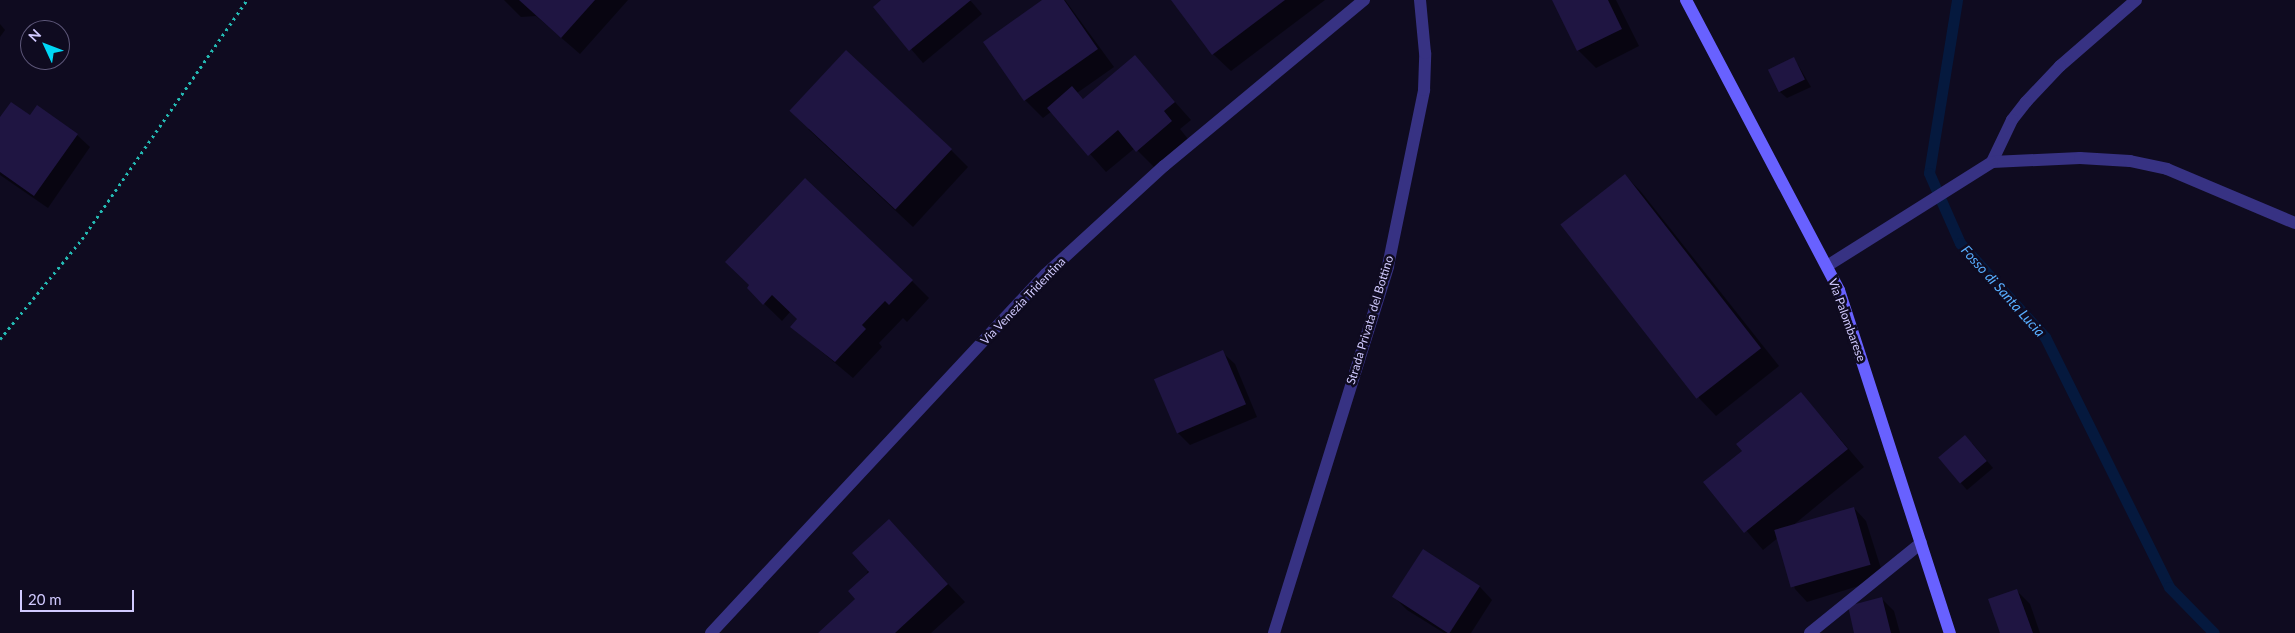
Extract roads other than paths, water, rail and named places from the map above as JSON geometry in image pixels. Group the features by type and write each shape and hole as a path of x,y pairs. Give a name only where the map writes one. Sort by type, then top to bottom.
{"main road":[{"name":"Via Palombarese","path":"1686,0 1827,266 1848,316 1950,633"}],"street":[{"name":"Via Venezia Tridentina","path":"711,633 1046,274 1164,166 1364,0"},
{"name":"Strada Privata del Bottino","path":"1274,633 1388,266 1424,90 1420,0"},
{"path":"1992,162 2012,120 2026,102 2060,66 2136,0"},
{"path":"1827,266 1992,162 2080,158 2130,161 2167,169 2295,223"},
{"path":"1810,633 1921,543"}],"waterway":[{"name":"Fosso di Santa Lucia","path":"1957,0 1929,173 1960,243 2045,337 2169,587 2214,633"}]}
